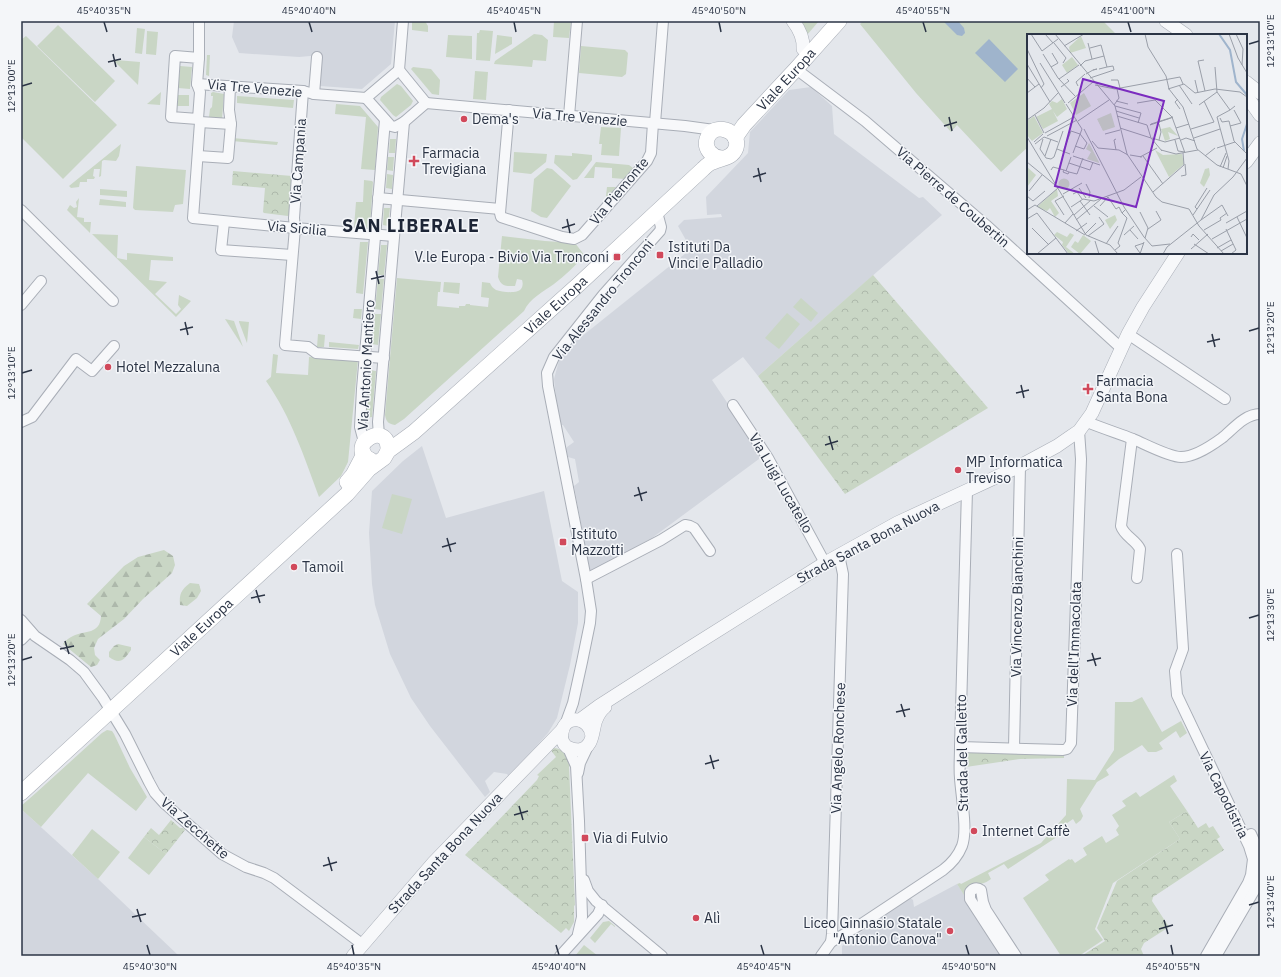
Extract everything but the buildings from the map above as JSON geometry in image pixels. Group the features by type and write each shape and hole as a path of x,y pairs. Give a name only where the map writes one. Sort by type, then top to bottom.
{"main road":[{"name":"Viale Europa","path":"21,783 347,494 368,469 383,447 409,428 505,339 572,280 701,158 713,136 738,119 827,21"},
{"name":"Viale Europa","path":"383,447 414,432 703,169 713,161 726,158 734,152 736,148 735,138 744,125 839,21"},
{"path":"721,158 713,156 713,136 730,132 735,138"},
{"name":"Viale Europa","path":"21,793 108,707 346,484 353,475 370,436 383,447"},
{"path":"364,448 369,460 373,461 383,447"}],"street":[{"name":"Via Sicilia","path":"200,21 197,84 200,92 198,156 193,218 224,222 394,236"},
{"path":"399,70 366,98 385,120 391,126 395,127 404,122 426,103 399,70 403,21"},
{"path":"569,116 577,21"},
{"path":"654,123 663,21"},
{"path":"793,21 803,40 803,49"},
{"path":"1166,21 1185,34"},
{"path":"199,58 175,56 171,117 231,124"},
{"name":"Via Tre Venezie","path":"314,94 317,57"},
{"name":"Via Pierre de Coubertin","path":"796,69 876,130 986,225 1121,348"},
{"path":"1247,83 1260,93"},
{"name":"Via Tre Venezie","path":"197,84 303,91 314,94 366,98"},
{"path":"198,156 228,158 231,124 229,110 230,86"},
{"path":"1247,90 1260,102"},
{"name":"Via Campania","path":"303,91 294,218 295,228 285,345 308,347 316,353 384,358"},
{"path":"1247,96 1260,115"},
{"name":"Via Tre Venezie","path":"426,103 691,127 713,136"},
{"path":"378,198 500,209 509,110"},
{"name":"Via Antonio Mantiero","path":"364,448 360,427 385,120"},
{"name":"Via Antonio Mantiero","path":"383,447 378,422 404,122"},
{"name":"Via Piemonte","path":"500,209 501,217 562,237 577,238 602,213 648,161 651,153 654,123"},
{"path":"1247,161 1259,149"},
{"path":"21,210 113,301"},
{"name":"Via Alessandro Tronconi","path":"564,727 572,703 591,620 591,611 548,386 548,373 554,356 604,295 660,231 661,227 657,212"},
{"path":"224,222 221,250 292,255"},
{"name":"Strada Santa Bona Nuova","path":"579,720 688,649 825,563 897,523 1020,466 1057,446 1083,426 1096,404 1128,334 1143,307 1177,254"},
{"path":"21,305 41,281"},
{"path":"1128,334 1224,399"},
{"path":"21,422 32,417 76,359 92,371 114,346"},
{"name":"Via Luigi Lucatello","path":"733,405 768,458 825,563"},
{"path":"1083,426 1132,439 1173,456 1183,457 1190,456 1219,440 1247,418 1255,414 1260,414"},
{"name":"Via dell'Immacolata","path":"960,747 1063,750 1067,749 1071,743 1080,467 1083,426"},
{"path":"1132,439 1121,526 1122,530 1138,545 1140,549 1137,578"},
{"name":"Via Vincenzo Bianchini","path":"1014,748 1020,466"},
{"name":"Strada del Galletto","path":"821,956 863,923 943,870 958,854 962,847 964,836 960,776 960,747 967,490"},
{"path":"586,579 685,525 694,528 710,551"},
{"name":"Via Capodistria","path":"1178,554 1183,649 1175,675 1177,695 1249,846 1252,859 1252,871 1248,883 1206,956"},
{"name":"Via Angelo Ronchese","path":"831,948 843,574 839,555"},
{"name":"Via Zecchette","path":"21,620 25,629 78,666 89,679 124,734 155,793 172,812 222,854 246,867 274,878 362,944"},
{"path":"21,640 25,629"},
{"name":"Via Capodistria","path":"1175,675 1255,844 1260,862"},
{"path":"577,785 578,769 599,714 613,698"},
{"name":"Via Alessandro Tronconi","path":"572,703 573,710 579,720"},
{"path":"540,752 553,745 561,744 567,747 575,750 585,748 590,740 589,726 579,720 572,720 564,727 562,740 567,747 576,766 583,878 591,895 601,905 662,956"},
{"name":"Strada Santa Bona Nuova","path":"353,956 434,862 564,727"},
{"path":"578,934 582,917 582,868"},
{"path":"1216,956 1254,891 1259,879 1260,870"},
{"path":"1007,956 970,899 970,892 974,888 981,890 986,910 1016,956"},
{"path":"582,917 588,908 601,905"},
{"path":"560,956 578,934 593,920 600,910 601,905"},
{"path":"593,920 612,914"}],"shaded area":[{"path":"234,21 395,21 391,64 362,89 320,86 321,55 299,57 239,53 232,37"},
{"path":"811,87 832,106 834,134 919,198 923,197 942,215 758,376 743,357 712,380 763,456 652,538 590,572 574,486 579,482 575,459 568,457 566,449 574,442 563,425 561,425 556,398 554,379 560,357 566,349 691,249 678,226 684,220 722,217 721,214 707,215 706,197 748,153 750,132 789,90"},
{"path":"422,446 446,518 544,491 562,581 578,592 578,623 570,665 557,718 548,733 509,777 507,774 494,772 485,781 490,792 485,797 430,726 411,698 390,654 375,605 372,584 369,533 372,491 403,461"},
{"path":"21,809 98,879 179,956 21,956"},
{"name":"Liceo Ginnasio Statale \"Antonio Canova\"","path":"957,884 1004,956 842,956 842,946 909,897 913,900 914,907"}],"green space":[{"path":"412,21 425,21 428,26 428,32 412,30"},
{"path":"554,21 571,21 569,38 553,37"},
{"path":"799,21 819,21 807,35"},
{"path":"863,21 1103,21 1116,34 1027,34 1027,148 1001,172 957,125 951,132 916,93 860,24"},
{"path":"58,25 115,81 95,102 37,46"},
{"path":"137,28 145,29 142,54 135,53"},
{"path":"480,30 493,31 490,61 476,60 477,33 479,33"},
{"path":"147,31 158,32 156,55 146,54"},
{"path":"534,34 542,35 548,40 546,61 533,60 532,67 494,64 495,61"},
{"path":"448,35 472,36 472,59 446,57"},
{"path":"497,35 512,37 512,44 495,54"},
{"path":"26,36 117,125 63,179 21,137 21,40"},
{"path":"581,46 625,50 628,53 626,74 622,77 579,73"},
{"path":"207,55 210,55 209,76 206,75"},
{"path":"116,60 140,62 138,85 115,62"},
{"path":"180,66 192,67 190,89 178,88"},
{"path":"413,67 431,69 440,80 439,95 432,94 411,69"},
{"path":"475,71 488,72 486,100 473,99"},
{"path":"397,84 401,86 413,101 411,105 396,117 380,100 381,97"},
{"path":"161,92 160,105 147,104"},
{"path":"211,93 224,94 222,119 209,117 213,96 211,96"},
{"path":"177,95 189,95 189,106 176,106"},
{"path":"237,96 294,100 293,108 237,103"},
{"path":"336,104 360,106 378,127 375,170 361,169 366,117 335,114"},
{"path":"601,127 621,128 619,156 601,155 602,144 599,144"},
{"path":"232,138 278,142 277,145 232,141"},
{"path":"390,139 396,139 395,153 389,153"},
{"path":"121,144 119,156 116,161 102,161 101,176 99,177 100,169 94,169 94,179 87,179 87,182 80,182 79,187 71,188 69,186"},
{"path":"514,152 547,154 546,162 531,174 513,172"},
{"path":"572,153 592,155 592,160 577,179 573,180 554,163 555,155 572,156"},
{"path":"388,157 394,157 393,171 387,170"},
{"path":"596,162 629,165 633,168 624,179 612,178 612,168 595,167 594,178 584,178"},
{"path":"136,166 186,170 183,204 175,205 173,212 135,210 133,208"},
{"path":"547,168 552,169 571,186 547,218 541,217 531,211 534,179"},
{"path":"233,171 292,176 289,215 264,213 265,188 232,185"},
{"path":"387,174 393,175 392,189 386,188"},
{"path":"364,180 373,182 370,226 368,228 354,227 356,202 363,202"},
{"path":"607,187 616,187 608,198 606,196"},
{"path":"100,189 127,191 127,197 100,195"},
{"path":"79,198 77,217 84,218 84,222 91,222 90,233 67,210 70,205 74,208 77,207 76,202"},
{"path":"100,199 126,202 126,207 99,205"},
{"path":"384,208 390,208 388,226 383,225"},
{"path":"92,234 118,235 117,258 127,260 127,253 173,257 173,261 151,260 149,280 167,282 155,294 176,314 181,309 178,305 179,295 191,301 176,317"},
{"path":"502,236 575,243 585,256 558,281 533,299 524,311 404,419 395,425 389,423 385,415 397,278 441,282 440,292 438,292 437,306 459,308 459,306 470,304 488,307 489,298 481,297 482,282 490,283 496,290 505,292 519,291 523,283 522,280 517,279 515,286 509,286 501,283 499,280 498,277"},
{"path":"360,242 368,242 363,294 356,293"},
{"path":"381,245 387,245 384,275 378,275"},
{"path":"873,275 988,408 845,494 758,376"},
{"path":"378,279 384,279 381,310 375,309"},
{"path":"444,282 460,283 459,294 443,292"},
{"path":"801,298 818,313 811,322 793,307"},
{"path":"354,309 362,309 361,319 353,318"},
{"path":"787,313 800,324 779,349 765,338"},
{"path":"375,314 381,314 378,345 372,344"},
{"path":"225,319 234,321 243,347"},
{"path":"239,322 249,322 247,343"},
{"path":"318,334 325,335 324,347 317,347"},
{"path":"329,342 359,345 358,349 329,347"},
{"path":"273,354 278,355 276,373 308,375 309,357 358,360 348,462 341,476 319,497 290,423 266,381 271,377"},
{"path":"370,370 376,371 372,417 366,418"},
{"path":"392,494 412,499 402,534 382,528"},
{"path":"164,550 173,556 175,565 172,573 143,599 124,619 98,639 94,648 95,655 100,660 97,665 91,667 63,644 73,636 91,631 98,626 101,616 87,604 124,566 138,557"},
{"path":"190,583 199,584 201,591 197,598 187,606 180,605 181,592"},
{"path":"118,644 131,647 131,650 124,659 116,661 109,657 109,652"},
{"path":"1142,697 1162,732 1181,721 1187,733 1180,738 1176,731 1159,743 1163,749 1156,752 1148,752 1142,745 1119,759 1106,770 1109,775 1097,782 1080,809 1083,816 1081,820 1076,824 1073,819 1060,828 1063,833 1008,869 1004,864 988,873 991,879 988,881 969,886 966,890 969,903 957,884 961,884 1041,843 1066,815 1067,779 1095,780 1114,750 1115,702 1132,702"},
{"path":"107,730 112,731 114,734 130,768 147,797 136,811 88,773 41,827 21,809 21,806"},
{"path":"553,748 563,751 572,766 569,766 575,905 574,922 569,931 566,928 561,933 465,855 537,780 539,776 537,775 556,757 550,749"},
{"path":"967,752 1064,753 1064,758 1020,759 966,767"},
{"path":"1174,775 1177,781 1170,786 1187,811 1169,822 1180,839 1113,883 1095,929 1103,940 1079,956 1061,956 1023,898 1049,880 1045,875 1069,859 1072,859 1075,863 1087,855 1083,848 1102,836 1106,843 1119,835 1116,830 1119,826 1112,815 1126,806 1122,801 1136,792 1140,797"},
{"path":"1187,811 1198,828 1206,823 1209,828 1213,826 1220,837 1217,839 1224,850 1153,897 1152,901 1169,927 1144,943 1141,949 1144,956 1083,956 1105,941 1097,928 1117,881 1180,839 1169,822"},
{"path":"171,820 180,828 185,830 166,854 144,837 151,828 159,835"},
{"path":"92,829 120,852 98,879 72,855"},
{"path":"144,837 166,854 149,875 128,858"},
{"path":"609,921 615,927 611,924 595,943 590,938 603,922"},
{"path":"584,945 598,956 575,956"}],"water":[{"path":"943,21 958,21 964,28 965,33 962,36 957,35"},
{"path":"989,39 1018,69 1005,82 975,53"}],"place":[{"name":"Dema's","path":"464,119"},
{"name":"Farmacia Trevigiana","path":"414,161"},
{"name":"Istituti Da Vinci e Palladio","path":"660,255"},
{"name":"V.le Europa - Bivio Via Tronconi","path":"617,257"},
{"name":"Hotel Mezzaluna","path":"108,367"},
{"name":"Farmacia Santa Bona","path":"1088,389"},
{"name":"MP Informatica Treviso","path":"958,470"},
{"name":"Istituto Mazzotti","path":"563,542"},
{"name":"Tamoil","path":"294,567"},
{"name":"Internet Caffè","path":"974,831"},
{"name":"Via di Fulvio","path":"585,838"},
{"name":"Alì","path":"696,918"},
{"name":"Liceo Ginnasio Statale \"Antonio Canova\"","path":"950,931"}],"district":[{"name":"SAN LIBERALE","path":"411,225"}]}
